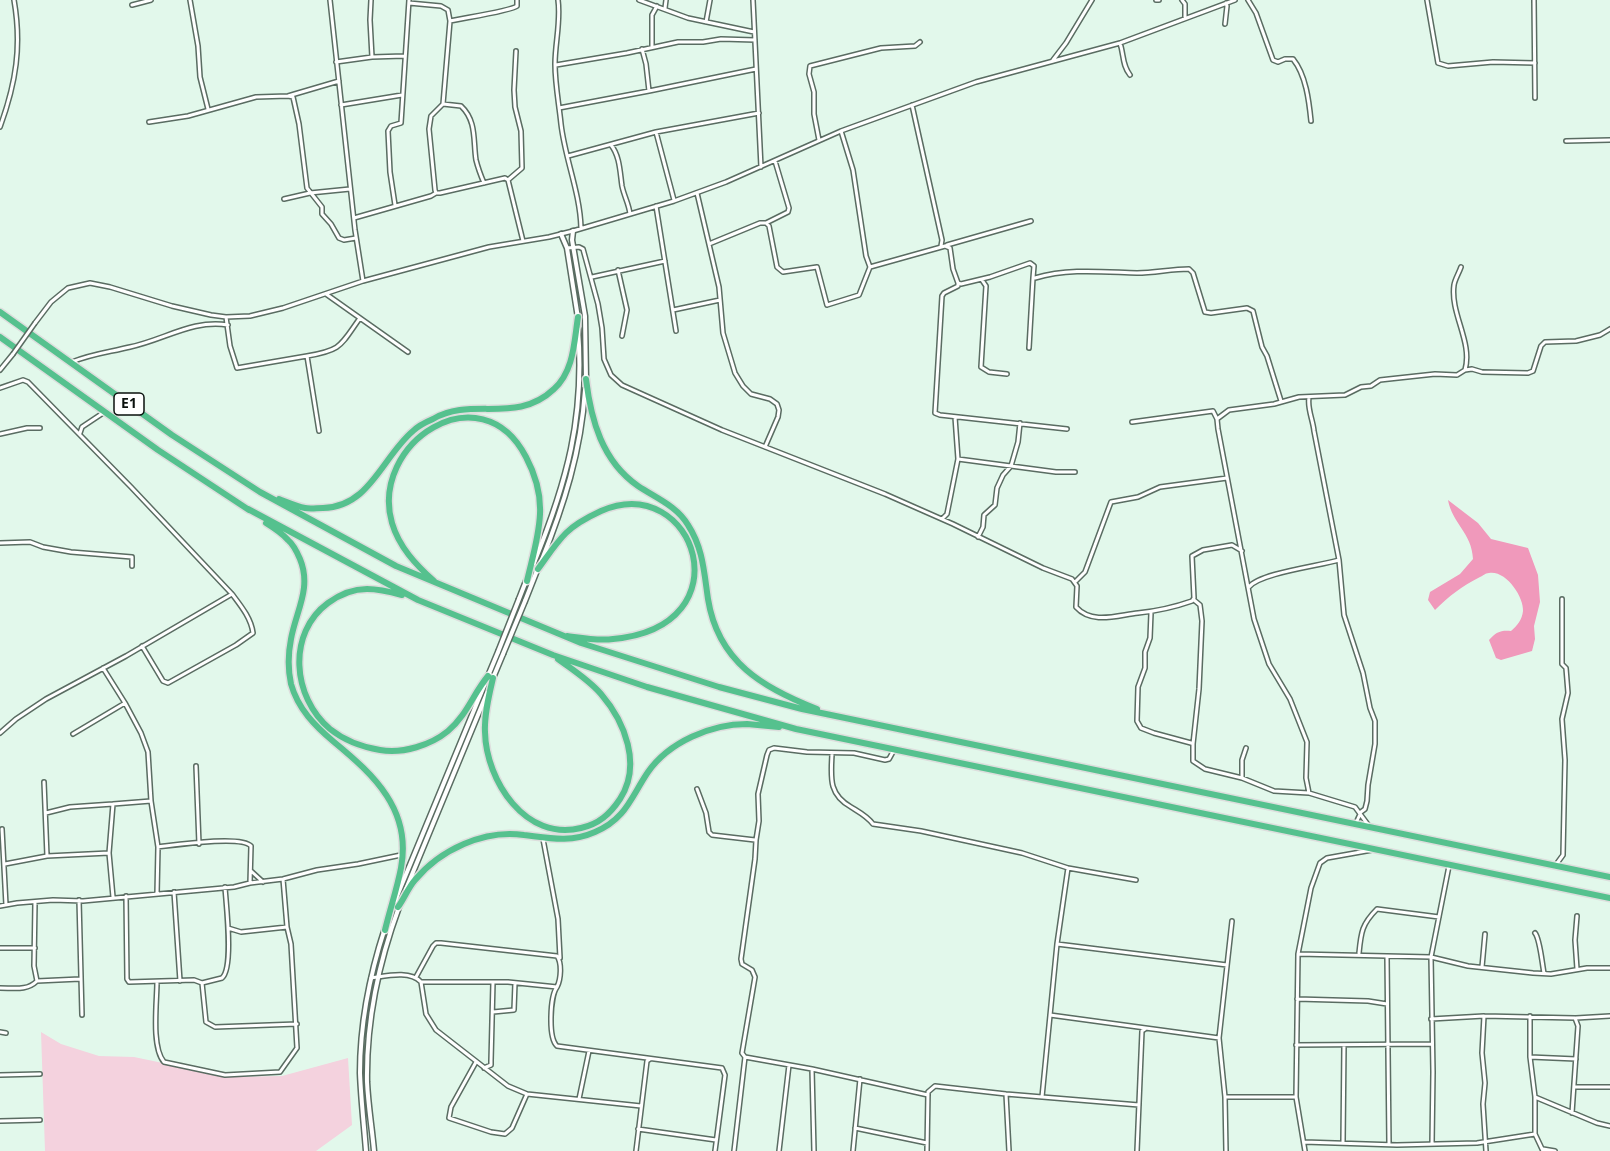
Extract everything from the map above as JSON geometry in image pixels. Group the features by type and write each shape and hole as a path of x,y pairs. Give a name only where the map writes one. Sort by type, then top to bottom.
{"highway":[{"name":"E1","path":"0,312 172,435 260,492"},
{"path":"260,492 307,509 332,508 350,501 365,490 413,431 435,417 455,410 506,410 543,398 565,375 573,355 578,317"},
{"name":"E1","path":"0,337 104,412 248,509"},
{"path":"586,379 589,404 596,430 608,454 621,471 675,510 687,522 696,539 702,553 713,619 727,648 748,673 762,683 790,698 835,715"},
{"path":"439,585 413,561 396,535 390,511 390,493 399,461 409,446 434,427 461,417 477,417 501,426 513,436 529,463 537,488 540,513 536,542 526,581"},
{"path":"260,492 396,566 439,585 558,634 646,665 719,687 802,709 1610,877"},
{"path":"538,569 567,533 580,521 608,508 621,505 636,503 661,511 682,531 690,544 694,559 693,586 679,614 668,622 644,634 612,640 558,634"},
{"path":"248,509 417,600 553,655 647,687 796,729 1610,898"},
{"path":"248,509 290,541 303,566 304,596 291,638 288,663 291,685 301,708 316,728 368,772 383,788 399,824 401,867 385,930"},
{"path":"417,600 381,590 365,589 351,592 334,598 320,609 306,627 300,645 300,678 307,698 329,728 356,744 369,748 394,752 406,750 438,738 449,730 467,711 491,677"},
{"path":"491,677 485,731 490,760 505,794 527,817 544,828 567,831 591,825 611,812 625,790 631,764 629,750 616,716 600,693 553,655"},
{"path":"398,907 414,881 432,863 458,846 494,834 522,834 543,839 573,839 606,826 626,810 648,771 663,755 689,738 717,729 746,724 796,729"}],"street":[{"path":"0,127 15,80 19,36 14,0"},
{"path":"132,5 151,0"},
{"path":"190,0 198,46 200,77 208,109"},
{"path":"330,0 350,189 363,281"},
{"path":"371,0 372,57"},
{"path":"450,21 511,10 517,6 517,0"},
{"path":"558,0 555,65 559,108 581,228"},
{"path":"639,0 688,18 754,32"},
{"path":"664,8 666,0"},
{"path":"706,22 710,0"},
{"path":"753,0 761,167"},
{"path":"1052,62 1066,44 1092,0"},
{"path":"1182,0 1185,6 1185,17"},
{"path":"0,370 51,302 68,288 90,283 172,306 226,317 249,316 283,308 363,281 489,247 573,231 674,201 761,167 840,131 976,82 1120,43 1235,0"},
{"path":"1248,0 1256,13 1273,60 1278,62 1285,58 1293,59 1298,66 1309,102 1311,121"},
{"path":"1427,0 1438,63 1448,66 1493,62 1535,63"},
{"path":"1534,0 1535,98"},
{"path":"395,205 390,172 388,131 391,126 401,123 409,1 441,6 448,10 450,21 443,104 431,116 429,129 436,193"},
{"path":"1185,6 1189,2"},
{"path":"1225,24 1226,3"},
{"path":"652,47 652,15 657,6"},
{"path":"555,65 678,42 721,39 755,40"},
{"path":"819,140 814,114 814,92 809,74 810,66 881,48 915,46 920,42"},
{"path":"1120,43 1123,51 1123,64 1130,75"},
{"path":"642,49 649,91"},
{"path":"508,180 522,168 523,162 521,131 515,107 516,51"},
{"path":"336,62 372,57 404,57"},
{"path":"559,108 756,69"},
{"path":"149,122 188,116 256,97 288,96 339,81"},
{"path":"341,105 402,95"},
{"path":"288,96 293,98 298,116 304,178 310,193 322,207 322,214 339,238 344,240 356,238"},
{"path":"443,104 461,106 472,125 475,134 476,159 484,183"},
{"path":"912,105 943,246"},
{"path":"568,156 656,132 759,113"},
{"path":"766,223 769,226 777,267 783,272 817,267 826,304 859,295 870,267 866,256 853,170 840,131"},
{"path":"656,132 674,201"},
{"path":"1566,141 1610,140"},
{"path":"611,145 616,153 630,214"},
{"path":"709,244 749,227 766,223 788,212 789,208 775,161"},
{"path":"354,218 436,193 505,178 508,180"},
{"path":"508,180 523,241"},
{"path":"284,199 310,193 350,189"},
{"path":"697,193 720,300 723,333 735,374 752,394 771,399 777,404 779,410 765,447"},
{"path":"656,206 676,331"},
{"path":"870,267 1031,221"},
{"path":"500,653 525,601 561,512 571,480 583,418 586,379 585,316 573,247 573,231"},
{"path":"374,1151 367,1065 377,977 398,907 491,677 565,480 573,448 580,380 578,317 567,248 561,234"},
{"path":"943,246 950,249 952,269 958,283"},
{"path":"567,248 583,249 592,277 602,327 604,358 615,380 682,413 885,494 1043,568 1066,576 1075,582 1077,586 1075,604 1078,610 1085,614 1110,619 1135,613 1164,611 1194,600"},
{"path":"592,277 665,261"},
{"path":"958,283 966,284 981,280 1030,263 1034,266 1029,348"},
{"path":"1461,267 1454,285 1459,321 1466,348 1465,370"},
{"path":"1033,278 1074,271 1154,273 1189,269 1193,273 1204,312 1247,308 1252,311 1281,401"},
{"path":"618,270 627,310 622,336"},
{"path":"981,280 986,286 981,367 989,372 1006,374"},
{"path":"958,283 958,286 942,296 935,413 940,416 1067,429"},
{"path":"326,294 408,352"},
{"path":"673,310 720,300"},
{"path":"226,317 230,346 239,369 334,350 360,318"},
{"path":"70,362 109,350 131,347 200,324 228,325"},
{"path":"1217,419 1229,410 1274,404 1299,397 1345,395 1361,387 1371,386 1380,380 1435,374 1457,375 1465,370 1528,373 1533,370 1541,346 1545,342 1575,341 1600,335 1610,329"},
{"path":"307,356 319,431"},
{"path":"0,388 23,380 28,382 80,433 232,594 253,629 253,633 236,645 168,683 162,681 142,646"},
{"path":"1309,398 1308,403 1313,419 1339,560 1344,615 1363,673 1375,721 1375,744 1367,801 1365,809 1355,824"},
{"path":"1132,422 1213,411 1217,419 1254,619 1269,664 1290,699 1307,742 1306,778 1309,793"},
{"path":"80,433 82,427 104,412"},
{"path":"942,519 947,514 958,459 955,417"},
{"path":"978,537 983,527 984,515 995,505 997,488 1003,475 1011,466 1018,442 1020,423"},
{"path":"0,434 27,428 40,428"},
{"path":"958,459 1056,472 1075,472"},
{"path":"1075,582 1085,572 1112,502 1138,497 1160,487 1227,477"},
{"path":"0,543 30,542 70,552 132,557 132,566"},
{"path":"1194,600 1192,556 1203,550 1232,545 1242,551"},
{"path":"1249,587 1255,581 1281,573 1339,560"},
{"path":"0,733 16,718 46,699 232,594"},
{"path":"1194,600 1200,604 1202,621 1193,761 1200,766 1242,778 1274,791 1309,793 1355,807 1361,812 1369,827"},
{"path":"1555,866 1563,855 1565,760 1562,719 1568,693 1567,674 1562,664 1562,600"},
{"path":"1151,612 1145,668 1138,687 1137,721 1141,728 1154,734 1193,744"},
{"path":"102,667 141,732 148,752 151,801 158,847 157,894"},
{"path":"366,1151 360,1064 362,1029 371,978 385,930 491,677"},
{"path":"73,734 125,703"},
{"path":"894,749 889,759 885,760 854,753 832,754 782,748 770,750 758,794 759,821 754,872 741,959 742,964 752,970 755,976 741,1053 745,1057 812,1069 928,1095"},
{"path":"1242,778 1241,766 1246,748"},
{"path":"832,754 830,781 835,794 846,804 867,816 873,824 921,831 1022,853 1068,868 1136,880"},
{"path":"196,766 199,844"},
{"path":"44,782 47,856"},
{"path":"697,789 706,813 709,832 712,835 756,840"},
{"path":"46,813 70,807 151,801"},
{"path":"113,804 109,853 113,897"},
{"path":"2,830 6,905"},
{"path":"543,839 558,919 560,958 559,983 552,997 553,1043 557,1046 724,1070 715,1151"},
{"path":"158,847 230,840 249,843 251,846 250,883"},
{"path":"1305,1151 1296,1097 1298,954 1311,888 1320,863 1333,856 1376,849"},
{"path":"4,864 47,856 109,853"},
{"path":"0,906 264,883 317,870 402,854"},
{"path":"1432,1144 1433,964 1431,957 1449,865"},
{"path":"1042,1097 1057,944 1068,868"},
{"path":"250,871 264,883"},
{"path":"157,982 156,1035 159,1056 164,1062 225,1075 279,1072 297,1048 291,944 287,927 283,879"},
{"path":"126,896 127,979 132,983 180,981 202,983 222,978 228,969 225,887"},
{"path":"174,891 180,981"},
{"path":"79,900 82,1015"},
{"path":"34,902 34,966 37,981"},
{"path":"1359,954 1361,930 1366,920 1377,909 1439,917"},
{"path":"1577,916 1575,940 1577,969"},
{"path":"1226,1151 1225,1097 1219,1038 1232,921"},
{"path":"228,928 242,932 287,927"},
{"path":"1535,933 1539,939 1539,954 1544,973"},
{"path":"1482,967 1485,934"},
{"path":"417,977 432,946 436,943 491,947 560,958"},
{"path":"1057,944 1227,965"},
{"path":"0,948 35,948"},
{"path":"1298,954 1431,957 1482,967 1544,973 1610,968"},
{"path":"1387,957 1389,1144"},
{"path":"371,978 409,975 417,977 421,982 426,1014 431,1024 443,1037 508,1086 527,1094 642,1106"},
{"path":"0,988 26,988 31,987 37,981 81,979"},
{"path":"421,982 493,982 557,987"},
{"path":"484,1068 491,1065 493,982"},
{"path":"202,983 208,1025 214,1027 297,1024"},
{"path":"493,1012 514,1010 515,983"},
{"path":"1297,999 1368,1001 1387,1004"},
{"path":"1050,1015 1219,1038"},
{"path":"1431,1019 1484,1016 1575,1018 1610,1016"},
{"path":"1484,1016 1482,1053 1486,1151"},
{"path":"1530,1016 1535,1134 1543,1150 1555,1151"},
{"path":"1572,1113 1578,1026 1575,1018"},
{"path":"1137,1151 1142,1029"},
{"path":"0,1032 6,1033"},
{"path":"1296,1045 1432,1044"},
{"path":"1343,1142 1344,1045"},
{"path":"579,1099 589,1051"},
{"path":"734,1151 745,1057"},
{"path":"1530,1057 1576,1059"},
{"path":"636,1151 647,1061 650,1059"},
{"path":"476,1062 451,1107 449,1118 491,1132 505,1134 513,1128 527,1094"},
{"path":"360,1064 367,1065"},
{"path":"779,1151 789,1065"},
{"path":"812,1069 814,1151"},
{"path":"0,1075 40,1074"},
{"path":"853,1151 860,1079"},
{"path":"927,1151 928,1095 932,1087 939,1085 1006,1094 1139,1105"},
{"path":"1574,1087 1610,1087"},
{"path":"1006,1094 1009,1151"},
{"path":"1225,1097 1296,1097"},
{"path":"1534,1097 1610,1126"},
{"path":"363,1113 370,1113"},
{"path":"0,1121 40,1120"},
{"path":"855,1128 927,1143"},
{"path":"639,1129 716,1140"},
{"path":"1304,1142 1439,1144 1485,1142 1535,1134"},
{"path":"1439,1144 1439,1151"}],"shaded area":[{"path":"1448,500 1478,523 1491,539 1528,548 1538,575 1540,602 1534,626 1535,639 1532,651 1501,660 1496,658 1489,640 1499,632 1511,631 1519,623 1523,611 1523,605 1517,592 1502,576 1495,573 1485,574 1467,584 1435,610 1428,600 1430,592 1460,574 1473,559 1469,542 1453,515"},
{"path":"41,1032 61,1044 99,1056 134,1057 230,1077 282,1076 348,1058 352,1125 316,1151 45,1151"}]}
